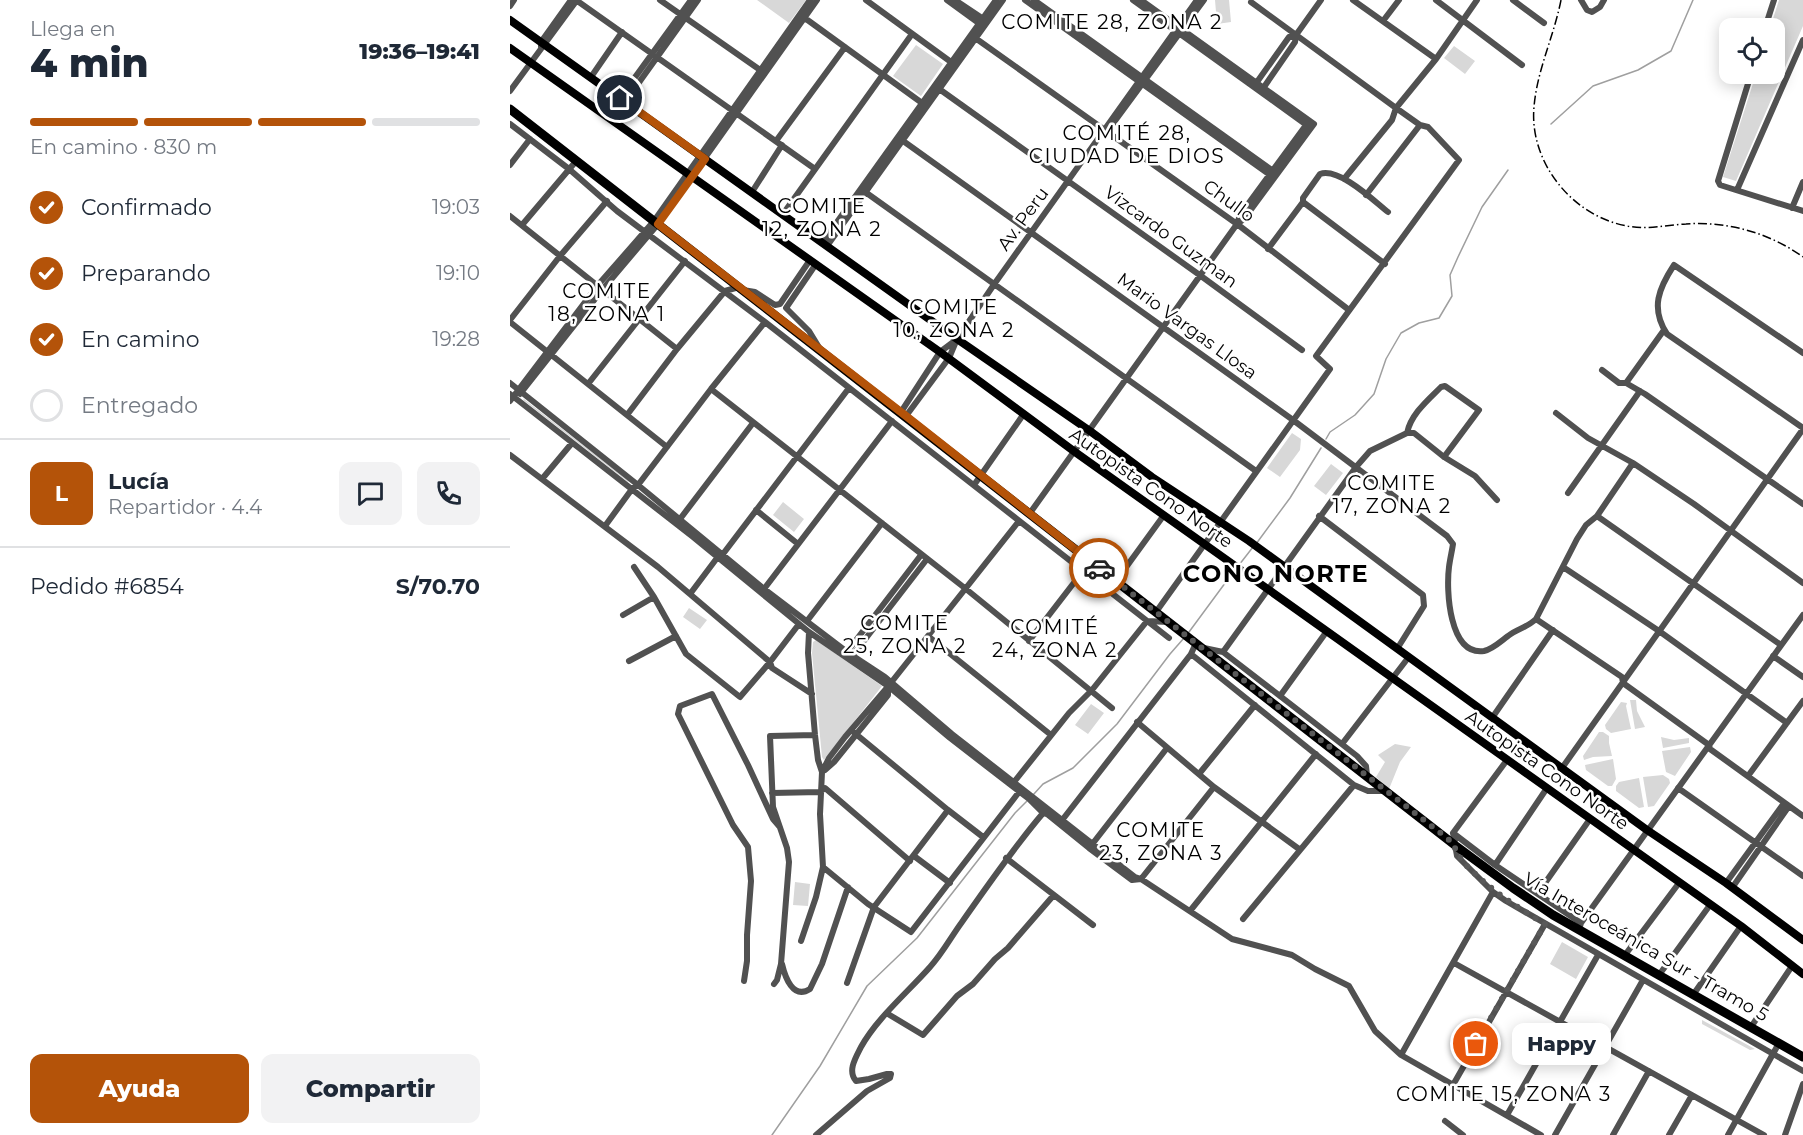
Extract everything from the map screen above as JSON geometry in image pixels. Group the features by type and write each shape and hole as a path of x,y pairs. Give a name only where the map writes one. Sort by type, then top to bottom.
{"highway":[{"name":"Vía Interoceánica Sur - Tramo 5","path":"510,109 1456,846 1530,900 1580,926 1625,956 1803,1057"}],"main road":[{"name":"Autopista Cono Norte","path":"510,20 957,339 1263,550 1408,658 1803,940"},
{"name":"Autopista Cono Norte","path":"510,48 949,358 1023,415 1741,926 1803,974"}],"street":[{"path":"510,6 514,0"},
{"path":"510,91 575,0 815,169"},
{"path":"660,0 763,72"},
{"path":"683,16 691,0"},
{"path":"623,100 683,16 698,0"},
{"path":"810,0 802,16 656,223 600,287 520,391 511,397 680,519 720,556 890,684 1014,782 1047,814 1090,846 1232,939 1292,955 1349,986 1375,1031 1401,1055 1541,1135"},
{"path":"802,16 817,0"},
{"path":"866,0 951,62"},
{"path":"947,0 982,23"},
{"path":"955,0 982,23"},
{"path":"825,245 973,37 996,0"},
{"path":"982,23 1004,0"},
{"path":"1025,0 1141,80"},
{"path":"1034,0 1272,175"},
{"path":"1133,0 1257,82 1309,124"},
{"path":"1141,0 1309,124"},
{"path":"1179,30 1197,0"},
{"path":"1179,30 1204,0"},
{"path":"1264,87 1321,0"},
{"path":"1353,0 1436,59"},
{"path":"1383,21 1399,0"},
{"path":"1436,0 1522,65"},
{"path":"1344,179 1392,120 1396,108 1436,59 1476,0"},
{"path":"1513,0 1544,23"},
{"path":"1581,0 1587,10 1592,12 1600,7 1604,0"},
{"path":"1768,18 1774,0"},
{"path":"1156,612 1330,369 1316,356 1459,160 1428,127 1420,125 1251,2"},
{"path":"802,16 922,103"},
{"name":"Av. Peru","path":"957,339 1179,30"},
{"path":"591,77 622,32"},
{"path":"783,214 912,34"},
{"path":"1257,82 1289,37 1296,35"},
{"path":"900,140 922,103 937,88 951,62 973,37"},
{"name":"Chullo","path":"973,37 1237,224 1349,310"},
{"path":"1737,190 1803,40"},
{"path":"752,192 779,143 844,47"},
{"path":"1748,84 1718,177 1720,184 1803,211"},
{"name":"Vizcardo Guzman","path":"937,88 1302,350"},
{"path":"510,123 646,232 765,322 1169,638"},
{"path":"1030,513 1201,276 1237,224 1240,216 1309,124"},
{"path":"1366,195 1420,125"},
{"path":"510,165 530,140"},
{"name":"Mario Vargas Llosa","path":"900,140 1293,420 1447,536 1453,543 1449,566 1450,608 1457,636 1462,644 1484,651 1536,619"},
{"path":"522,225 577,160"},
{"path":"1268,249 1303,202 1320,174 1324,172 1344,179 1388,212"},
{"path":"1792,208 1803,182"},
{"path":"864,190 1256,471"},
{"path":"607,201 560,255 510,321 667,447"},
{"path":"1303,202 1385,264"},
{"path":"510,216 677,349"},
{"path":"588,384 686,261"},
{"path":"627,415 725,291 750,290 775,305 780,304 813,262"},
{"path":"813,262 786,308 809,331 824,354"},
{"path":"1562,768 1803,429 1667,334 1659,315 1659,296 1663,281 1674,265 1803,353"},
{"path":"605,526 765,322"},
{"path":"1626,383 1664,330"},
{"path":"903,414 940,352 957,339"},
{"path":"903,414 949,358 957,339"},
{"path":"1602,370 1619,383 1626,383 1640,391 1803,504"},
{"path":"510,383 809,632 890,684 959,746 1019,792 1063,819 1090,846"},
{"path":"1407,433 1409,425 1422,405 1445,386 1479,410 1444,457"},
{"path":"690,594 849,388"},
{"path":"711,389 966,589 1112,708"},
{"path":"1568,493 1640,391"},
{"path":"1556,413 1602,447 1633,463 1694,504 1803,583"},
{"path":"974,485 1023,415"},
{"path":"764,589 891,421"},
{"path":"680,519 753,423"},
{"path":"1223,652 1319,516 1370,451 1407,433 1414,433 1444,457 1475,476 1497,500"},
{"path":"542,478 572,442"},
{"path":"510,455 605,526 690,594 770,662 772,668 812,694"},
{"path":"1633,463 1597,516 1586,525 1536,619 1622,677 1623,683 1803,816"},
{"path":"756,510 798,544"},
{"path":"1116,581 1164,515"},
{"path":"1319,516 1423,595 1424,606 1397,649"},
{"path":"1597,516 1781,645"},
{"path":"801,941 816,897 823,867 820,792 822,772 829,758 888,695 890,684 1019,521"},
{"path":"807,621 882,523"},
{"path":"850,654 924,557"},
{"path":"634,567 686,654 740,697 799,624"},
{"path":"1563,567 1659,631 1787,723"},
{"path":"1029,641 1083,571"},
{"path":"623,615 654,597"},
{"path":"1452,832 1580,926 1803,615"},
{"path":"1147,621 1169,622"},
{"path":"1014,782 1069,712 1092,690 1147,621"},
{"path":"1492,718 1553,630"},
{"path":"809,632 815,735 822,772"},
{"path":"1280,696 1327,632"},
{"path":"629,661 676,636"},
{"path":"928,636 1051,735"},
{"path":"1063,819 1197,644 1223,652 1342,744 1366,766 1367,775"},
{"path":"1191,654 1354,784 1368,791 1386,791"},
{"path":"1773,656 1803,677"},
{"path":"1342,744 1408,658"},
{"path":"744,981 751,881 748,847 733,825 678,714 680,706 712,694 773,819 780,826"},
{"path":"1748,776 1803,701"},
{"path":"1199,774 1255,705"},
{"path":"1137,723 1214,787 1299,849"},
{"path":"854,732 983,837"},
{"path":"774,984 781,964 789,862 787,848 773,807 770,736 815,735"},
{"path":"1090,846 1167,748"},
{"path":"1190,911 1316,754"},
{"path":"1452,832 1507,760"},
{"path":"1243,919 1354,784"},
{"path":"1141,879 1214,787"},
{"path":"772,793 820,792 825,788 912,858 950,883"},
{"path":"1495,864 1547,788"},
{"path":"1678,788 1803,876"},
{"path":"823,867 868,904 911,932 1019,792"},
{"path":"1729,886 1787,805"},
{"path":"847,983 874,907 948,810"},
{"path":"816,1135 867,1091 891,1078 891,1074 887,1074 856,1081 852,1075 854,1062 863,1044 902,995 931,966 1006,858 1045,810"},
{"path":"1538,893 1590,819"},
{"path":"1452,832 1457,856 1493,892 1598,955 1803,1071"},
{"path":"1006,858 1093,925"},
{"path":"1625,956 1679,883"},
{"path":"781,964 792,988 801,991 810,989 822,963 848,888"},
{"path":"1401,1055 1493,892"},
{"path":"888,1014 923,1035 957,996 974,984 995,959 1008,948 1053,896"},
{"path":"1659,975 1710,905"},
{"path":"1453,1085 1545,924"},
{"path":"1693,995 1741,926"},
{"path":"1507,1116 1598,955"},
{"path":"1454,963 1764,1135"},
{"path":"1751,1028 1792,966"},
{"path":"1555,1135 1643,980"},
{"path":"1675,984 1681,1000"},
{"path":"1728,1135 1779,1043"},
{"path":"1613,1135 1649,1071"},
{"path":"1785,1135 1803,1084"},
{"path":"1669,1135 1692,1095"},
{"path":"1445,1121 1463,1135"}],"shaded area":[{"path":"757,0 806,0 789,23"},
{"path":"1215,0 1229,0 1231,22 1217,24"},
{"path":"1779,0 1803,0 1803,26 1785,68 1785,18 1773,18"},
{"path":"916,45 943,64 921,96 893,76"},
{"path":"1454,46 1475,61 1465,74 1444,58"},
{"path":"1753,84 1778,84 1736,181 1723,177"},
{"path":"524,399 629,481 523,400"},
{"path":"1292,433 1301,439 1300,450 1280,477 1267,468"},
{"path":"1331,464 1343,473 1326,495 1314,486"},
{"path":"783,502 804,519 794,532 773,515"},
{"path":"689,608 707,620 700,629 683,617"},
{"path":"816,640 882,686 824,760 812,653 813,642"},
{"path":"1630,700 1636,700 1637,711 1645,727 1635,729"},
{"path":"1621,702 1627,703 1631,729 1611,733 1605,725"},
{"path":"1091,704 1104,713 1088,734 1075,725"},
{"path":"1599,732 1609,736 1612,756 1584,760 1583,756"},
{"path":"1661,737 1674,740 1689,738 1689,743 1663,748"},
{"path":"1395,744 1411,747 1400,762 1389,789 1376,777 1385,762 1378,755"},
{"path":"1690,747 1691,752 1675,776 1666,772 1662,751"},
{"path":"1613,759 1616,779 1612,786 1608,786 1586,770 1585,765"},
{"path":"1663,775 1669,779 1670,783 1654,806 1648,807 1643,777"},
{"path":"1639,778 1644,807 1639,808 1616,791 1616,786 1619,782"},
{"path":"795,882 810,884 808,906 793,905"},
{"path":"1562,942 1588,957 1576,979 1550,964"},
{"path":"1702,1020 1755,1049 1750,1050 1702,1024"}],"waterway":[{"path":"1551,124 1593,86 1638,70 1671,51 1693,0"},
{"path":"1326,439 1330,432 1355,415 1374,394 1386,359 1401,333 1419,323 1439,318 1452,296 1450,275 1458,257 1482,207 1508,170"},
{"path":"1256,544 1290,498 1321,448"},
{"path":"1239,565 1253,547"},
{"path":"1189,632 1234,571"},
{"path":"1033,795 1043,784 1073,768 1117,724 1184,638"},
{"path":"772,1135 820,1066 867,986 917,938 1015,813 1027,801"}],"railway":[{"path":"1561,0 1538,80 1534,127 1547,166 1572,198 1589,211 1627,226 1701,224 1732,227 1748,230 1777,241 1803,257"}],"way so far":[{"path":"1099,568 1447,838 1456,846 1457,856 1493,892 1545,924 1476,1044"}],"place":[{"name":"Happy","path":"1476,1044"}],"district":[{"name":"COMITE 28, ZONA 2","path":"1112,22"},
{"name":"COMITÉ 28, CIUDAD DE DIOS","path":"1127,144"},
{"name":"COMITE 12, ZONA 2","path":"822,218"},
{"name":"COMITE 18, ZONA 1","path":"607,302"},
{"name":"COMITE 10, ZONA 2","path":"954,318"},
{"name":"COMITE 17, ZONA 2","path":"1392,494"},
{"name":"CONO NORTE","path":"1276,574"},
{"name":"COMITE 25, ZONA 2","path":"905,634"},
{"name":"COMITÉ 24, ZONA 2","path":"1055,638"},
{"name":"COMITE 23, ZONA 3","path":"1161,842"},
{"name":"COMITE 15, ZONA 3","path":"1504,1094"}],"route":[{"path":"620,98 705,159 658,224 1099,568"}]}
